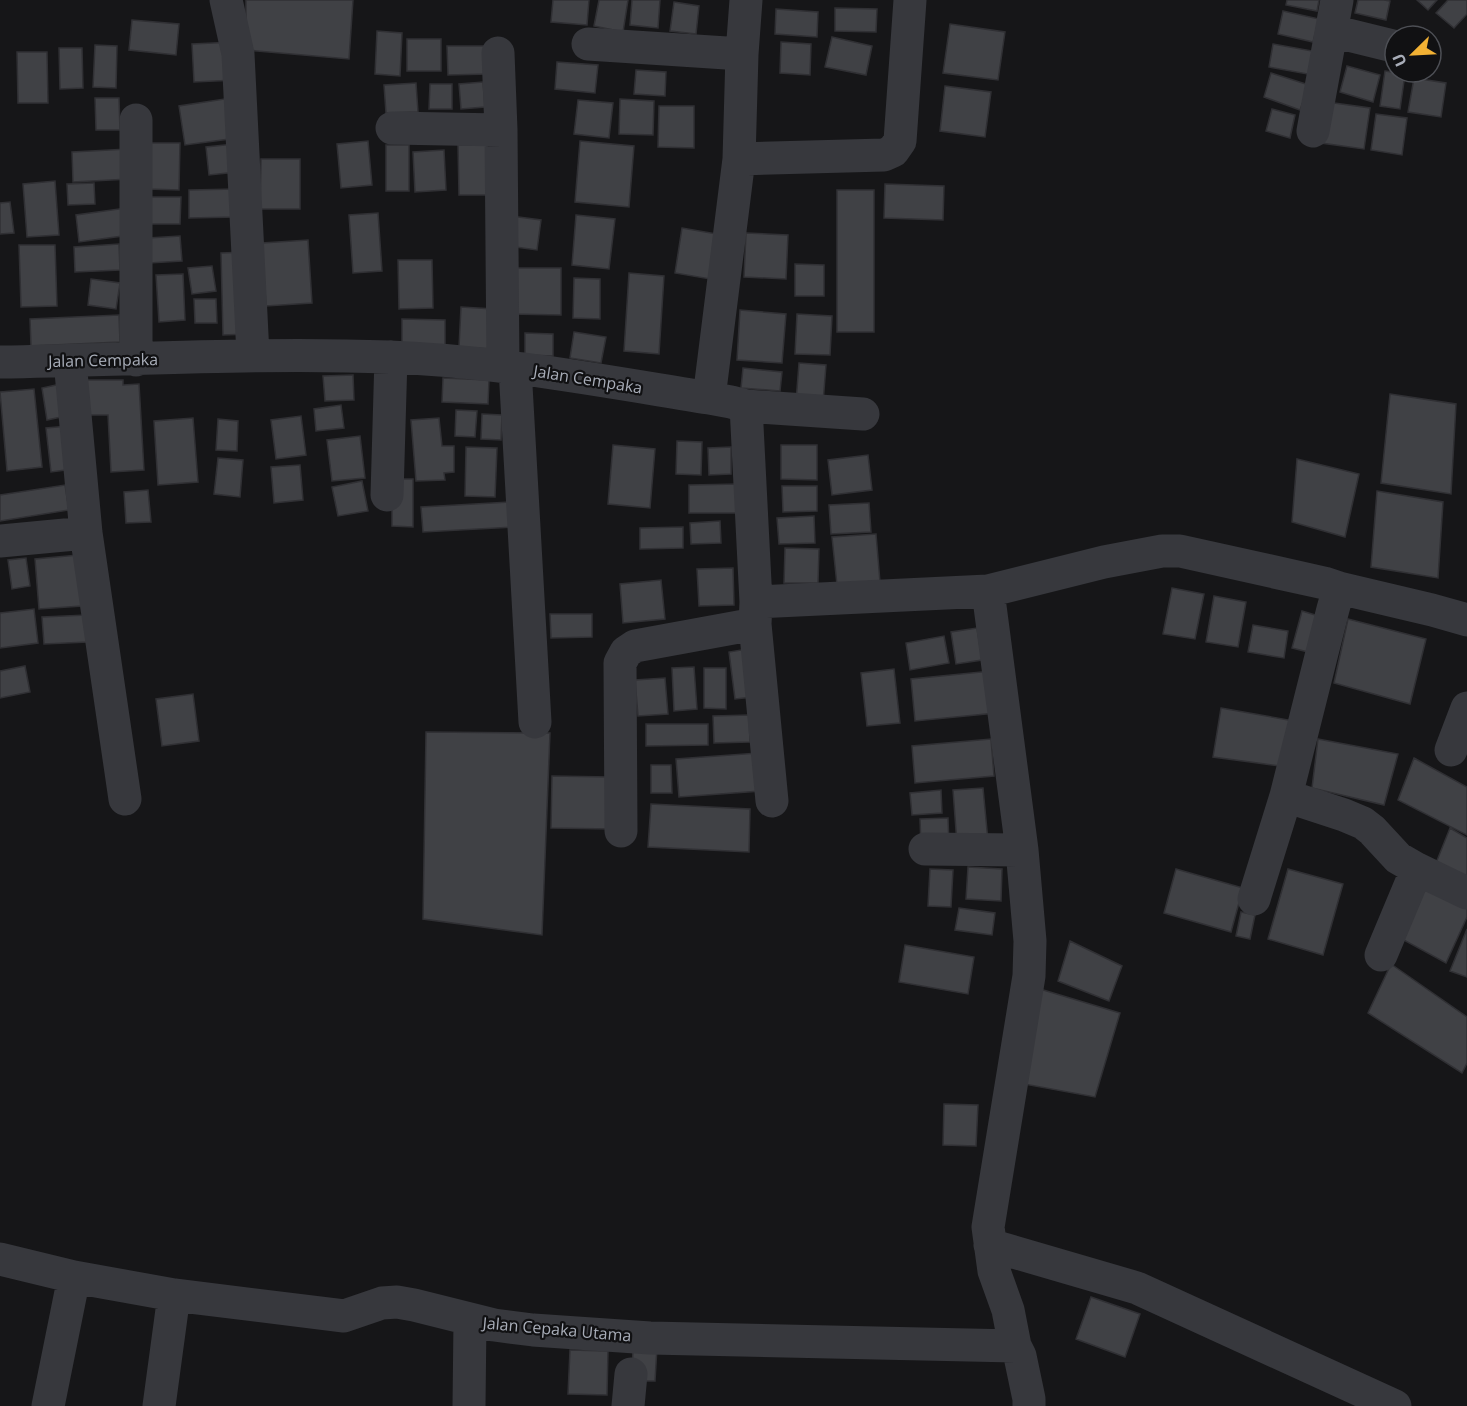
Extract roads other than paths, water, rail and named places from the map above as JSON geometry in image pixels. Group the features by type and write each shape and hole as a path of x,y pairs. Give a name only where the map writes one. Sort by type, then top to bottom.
{"street":[{"path":"226,0 238,54 253,355"},
{"path":"709,398 739,159 746,0"},
{"path":"739,159 884,155 893,151 900,141 910,0"},
{"path":"1313,131 1335,16 1383,41"},
{"path":"588,44 742,54"},
{"path":"498,53 509,367 535,722"},
{"path":"136,120 136,360"},
{"path":"392,128 501,130"},
{"name":"Jalan Cempaka","path":"0,362 253,355 391,357 509,367 709,398 746,406 863,414"},
{"path":"387,495 391,357"},
{"path":"70,361 86,532 125,799"},
{"path":"746,406 755,613 772,801"},
{"path":"0,542 86,532"},
{"path":"621,831 620,663 626,652 635,646 755,613 988,591 1104,562 1162,551 1180,551 1324,583 1336,598 1432,610 1467,620"},
{"path":"988,591 1022,850 1030,941 1029,976 988,1227 994,1271 1008,1310 1015,1346 1020,1356 1029,1406"},
{"path":"1254,899 1286,796 1336,598"},
{"path":"1451,750 1467,708"},
{"path":"1286,796 1363,823 1398,858 1467,892"},
{"path":"925,849 1022,850"},
{"path":"1381,955 1417,869"},
{"path":"990,1245 1137,1288 1395,1406"},
{"name":"Jalan Cepaka Utama","path":"0,1259 75,1277 174,1295 344,1316 382,1303 397,1302 494,1325 533,1330 650,1338 1015,1346"},
{"path":"48,1406 75,1277"},
{"path":"159,1406 174,1295"},
{"path":"469,1406 470,1320"},
{"path":"628,1406 631,1374"}]}
